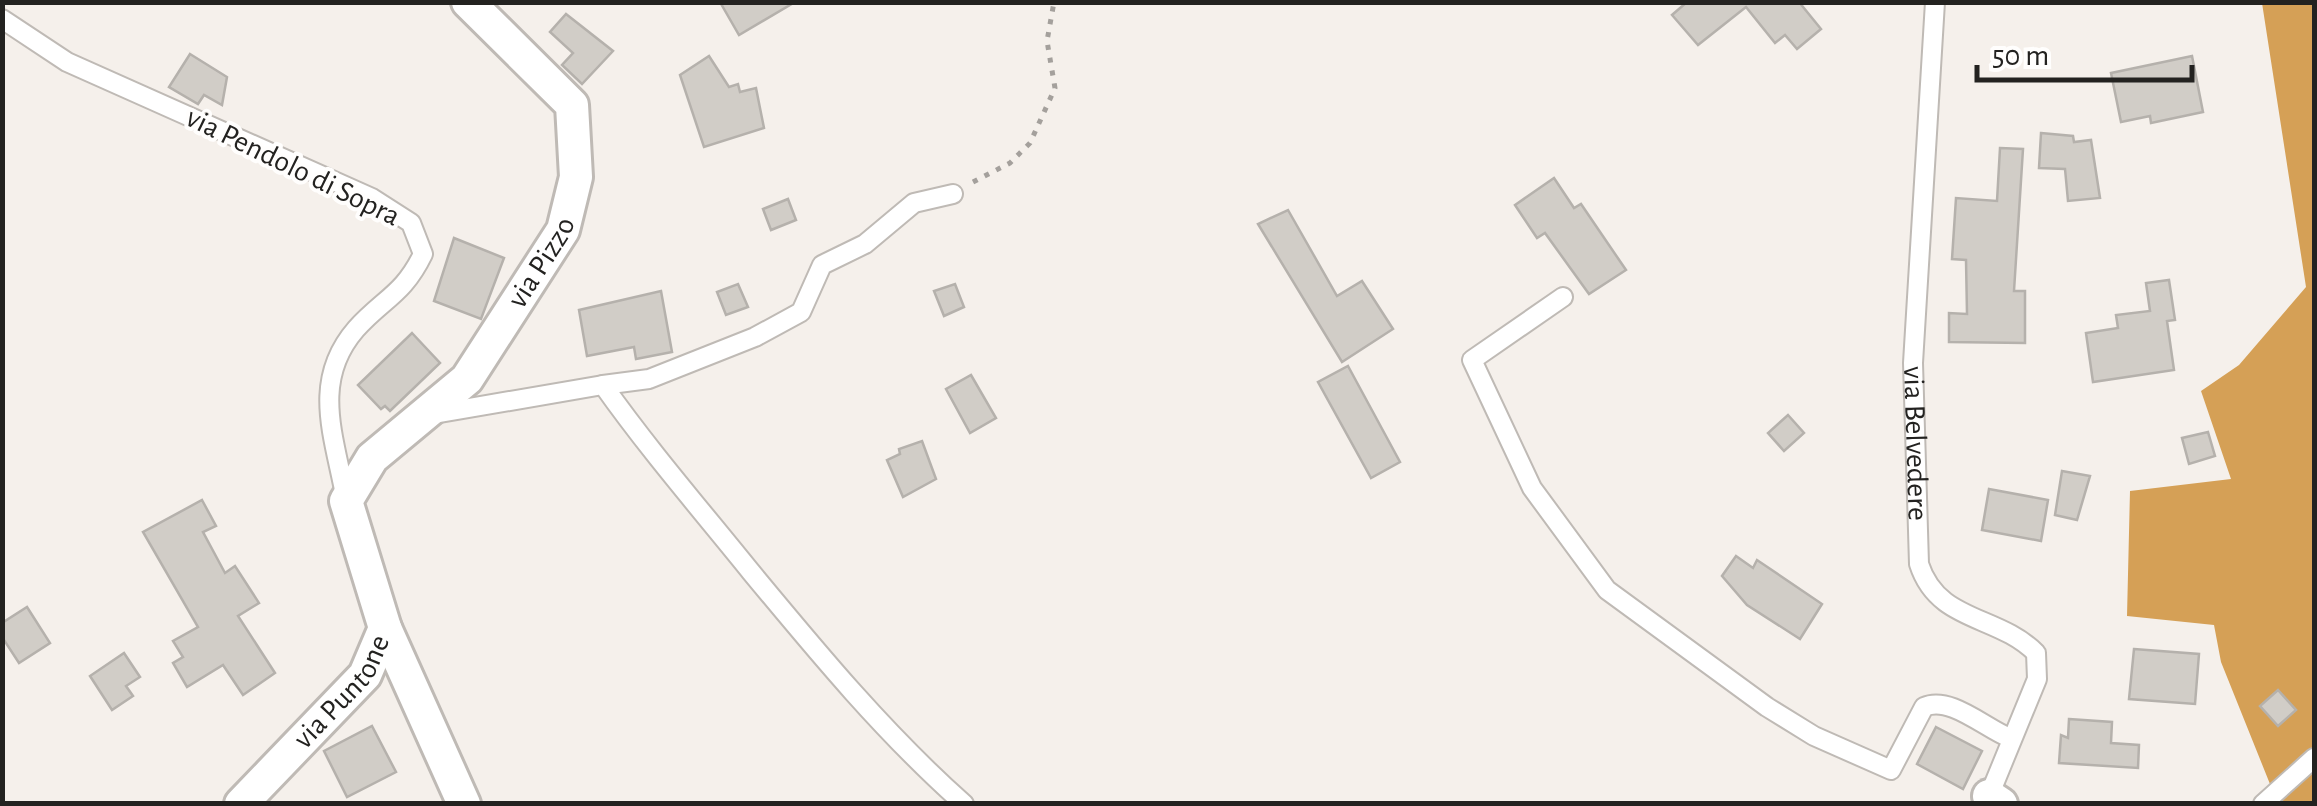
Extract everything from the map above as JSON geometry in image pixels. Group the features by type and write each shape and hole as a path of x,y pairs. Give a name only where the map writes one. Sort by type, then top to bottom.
{"street":[{"name":"via Pizzo","path":"346,501 372,458 467,378 563,230 576,177 572,105 468,2"},
{"name":"via Puntone","path":"241,804 365,675 385,628 346,501"},
{"path":"385,628 464,804"}],"lane":[{"name":"via Belvedere","path":"1935,2 1913,363 1919,564 1926,586 1940,601 2022,638 2036,653 2038,679 2010,738 1995,799"},
{"name":"via Pendolo di Sopra","path":"2,19 67,62 372,198 411,223 423,254 409,284 356,330 328,374 329,409 346,501"},
{"path":"419,417 649,379 755,337 802,312 822,265 865,244 914,203 953,194"},
{"path":"1563,297 1472,360 1532,488 1607,590 1767,707 1814,736 1890,770 1924,707 1933,703 1956,709 1985,729 2010,738"},
{"path":"603,385 818,652 910,756 964,804"},
{"path":"2263,804 2314,758"}],"path":[{"path":"953,194 1010,163 1030,144 1055,88 1047,41 1054,2"}],"shaded area":[{"path":"2262,3 2314,3 2314,803 2272,803 2276,799 2221,662 2214,625 2127,616 2130,491 2231,479 2201,391 2239,365 2306,287"}],"building":[{"path":"720,2 795,2 739,35"},
{"path":"1687,2 1799,2 1821,29 1797,49 1785,35 1775,43 1746,7 1698,45 1672,15"},
{"path":"566,14 613,51 582,84 562,65 573,53 550,32"},
{"path":"190,54 227,77 222,105 204,95 198,104 169,87"},
{"path":"709,56 729,87 738,84 740,92 756,88 764,128 704,147 680,75"},
{"path":"2192,56 2203,112 2151,123 2150,116 2121,122 2111,73"},
{"path":"2041,133 2073,136 2074,142 2091,140 2100,198 2068,201 2065,169 2039,168"},
{"path":"2000,148 2023,149 2014,291 2025,291 2025,343 1949,342 1949,313 1967,314 1966,260 1952,259 1956,198 1997,201"},
{"path":"1554,178 1574,208 1581,204 1626,270 1589,294 1545,233 1537,238 1515,205"},
{"path":"788,199 796,220 771,230 763,209"},
{"path":"1288,210 1337,296 1362,281 1393,329 1342,362 1258,224"},
{"path":"454,238 504,258 481,319 434,301"},
{"path":"2169,280 2175,320 2167,321 2174,370 2093,382 2086,333 2118,328 2116,315 2150,311 2146,283"},
{"path":"738,284 748,307 726,315 717,292"},
{"path":"955,284 964,307 944,316 934,291"},
{"path":"661,291 672,352 636,359 634,347 587,356 579,310"},
{"path":"412,333 440,363 390,411 385,406 381,409 358,385"},
{"path":"1348,366 1400,462 1371,478 1318,382"},
{"path":"971,375 996,418 970,433 946,389"},
{"path":"1788,415 1804,433 1784,451 1768,433"},
{"path":"2208,432 2215,456 2189,464 2182,438"},
{"path":"922,441 936,479 903,497 887,460 900,454 899,449"},
{"path":"2062,471 2090,476 2077,520 2055,515"},
{"path":"1989,489 2048,500 2041,541 1982,530"},
{"path":"202,500 216,526 203,532 225,573 235,566 259,603 238,616 275,673 243,695 223,665 187,687 173,663 183,657 173,641 198,627 143,532"},
{"path":"1736,556 1753,568 1757,560 1822,604 1800,639 1747,605 1722,576"},
{"path":"27,607 50,643 19,663 2,637 2,623"},
{"path":"2134,649 2199,654 2195,704 2129,699"},
{"path":"124,653 140,677 126,686 133,696 112,710 90,676"},
{"path":"2278,690 2296,710 2278,726 2260,706"},
{"path":"2069,719 2112,722 2111,743 2139,745 2138,768 2059,763 2061,735 2068,738"},
{"path":"372,726 396,772 347,797 324,751"},
{"path":"1936,727 1982,751 1963,789 1917,764"}]}
